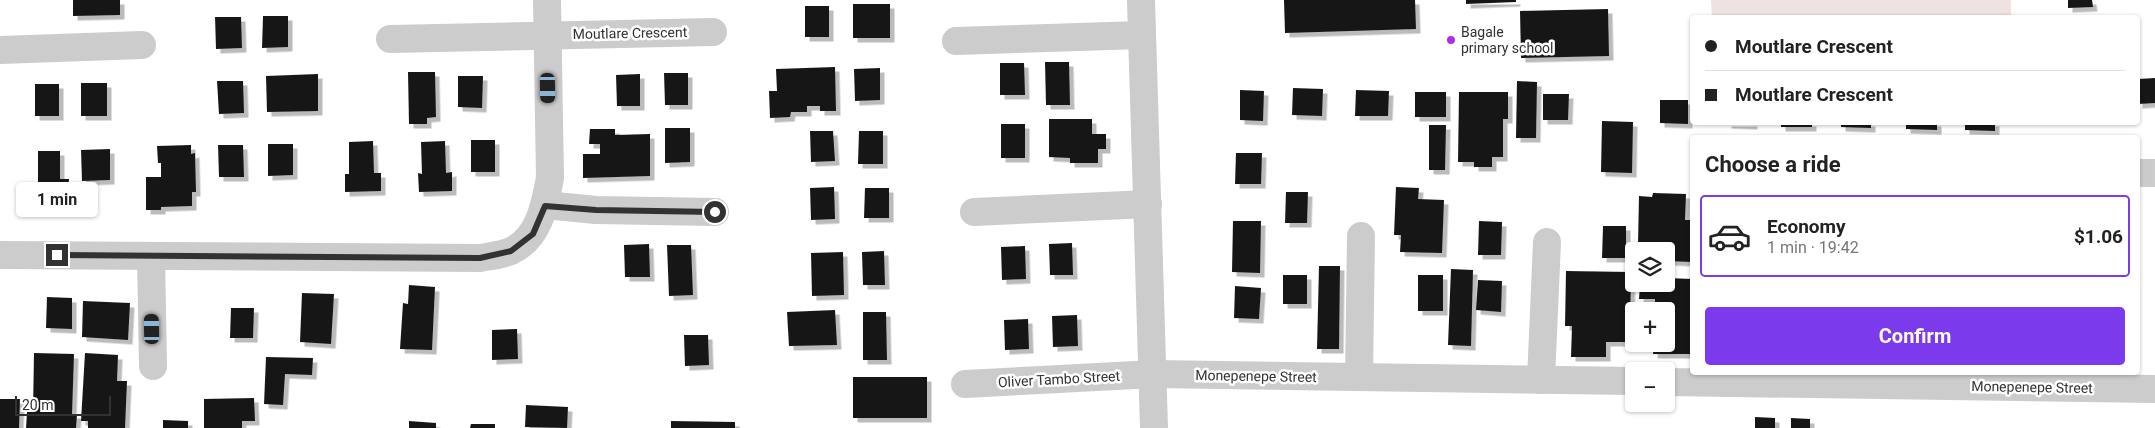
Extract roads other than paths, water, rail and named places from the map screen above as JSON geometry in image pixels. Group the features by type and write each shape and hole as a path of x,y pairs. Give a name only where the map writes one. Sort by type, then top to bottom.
{"street":[{"path":"0,255 480,258 511,251 533,234 545,206 550,178 547,0"},
{"path":"1141,0 1154,374 1154,428"},
{"name":"Moutlare Crescent","path":"390,39 547,34 713,32"},
{"path":"956,41 1142,34"},
{"path":"0,50 142,45"},
{"path":"2140,173 2155,173"},
{"path":"974,212 1148,204"},
{"path":"545,206 596,210 715,212"},
{"path":"1359,378 1361,236"},
{"path":"1541,380 1547,242"},
{"path":"151,256 153,366"},
{"name":"Monepenepe Street","path":"1154,374 1625,381"},
{"name":"Oliver Tambo Street","path":"965,384 1154,374"},
{"name":"Monepenepe Street","path":"1675,381 1718,378 1908,379 2155,389"}],"place":[{"name":"Bagale primary school","path":"1451,40"}]}
